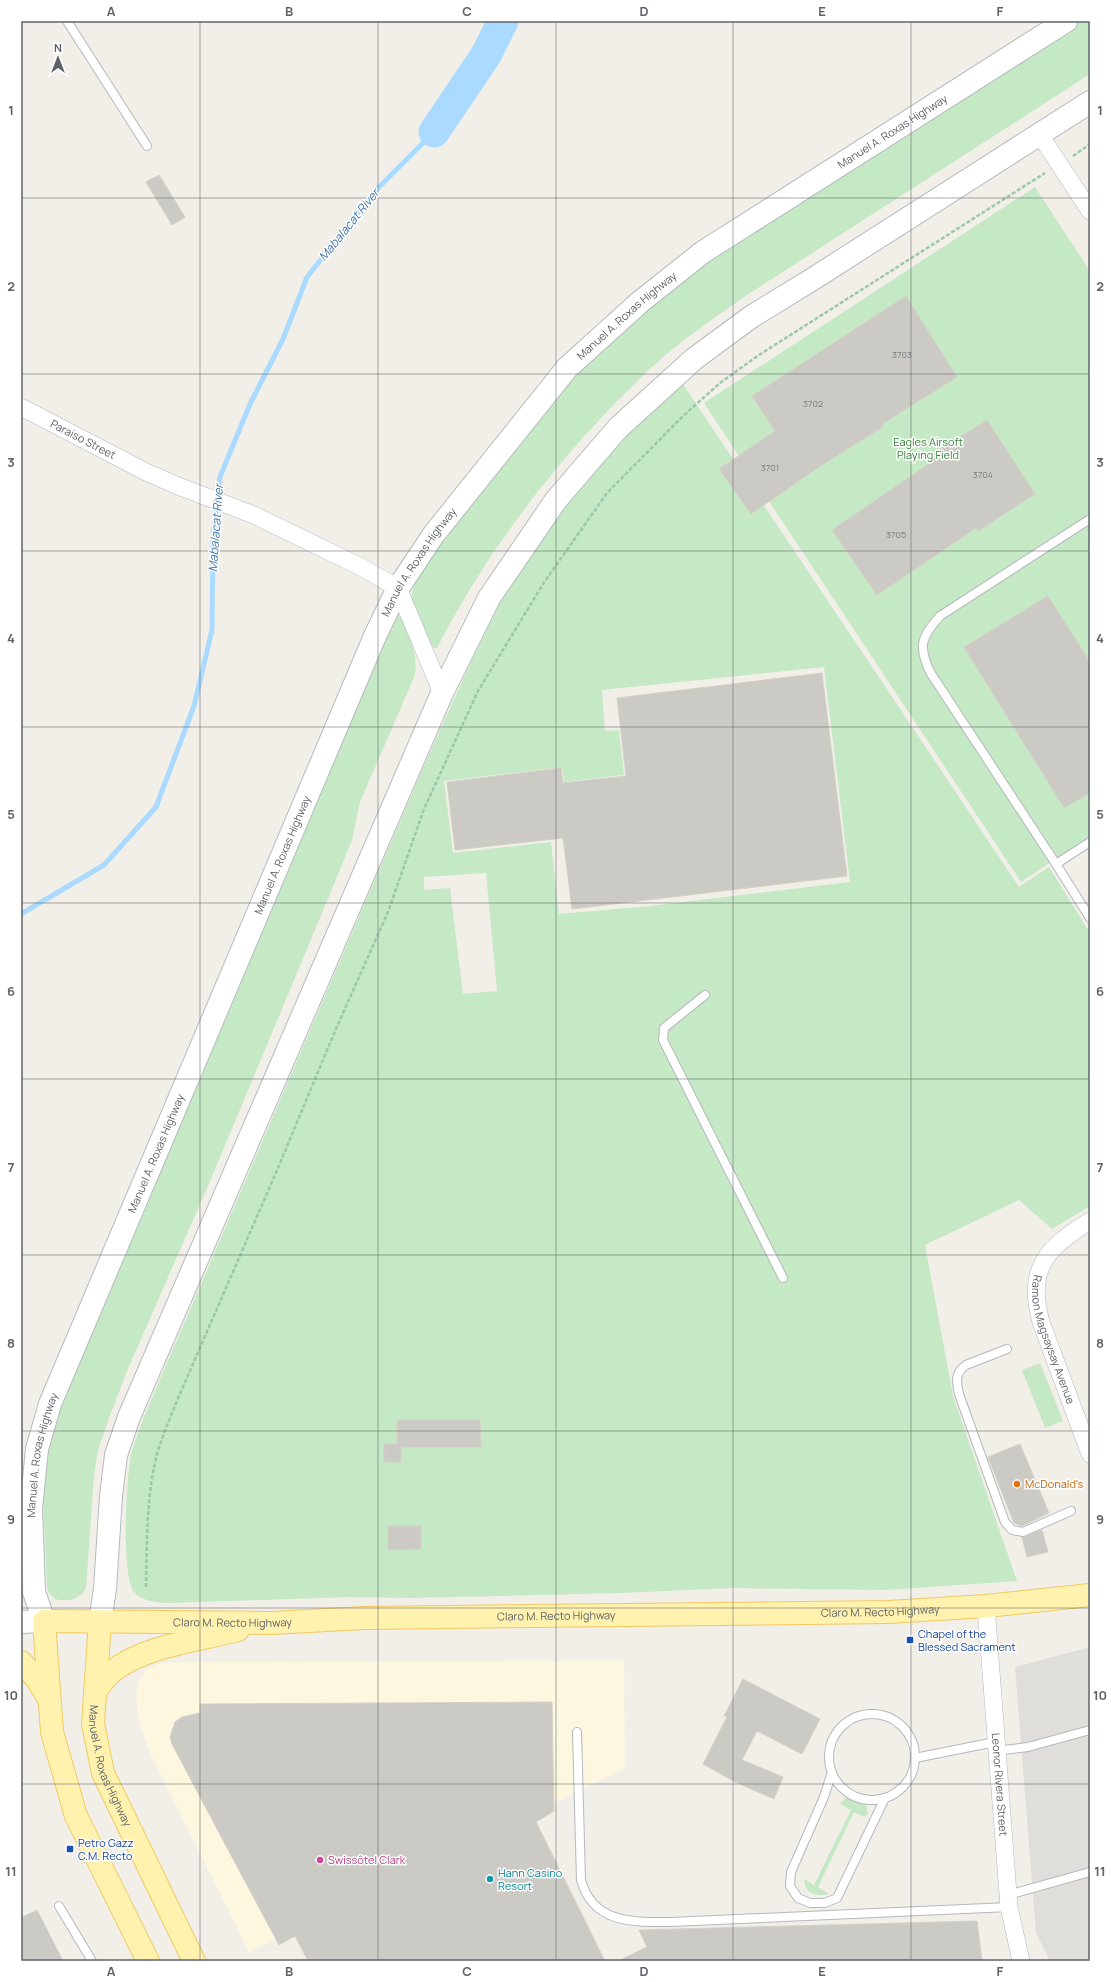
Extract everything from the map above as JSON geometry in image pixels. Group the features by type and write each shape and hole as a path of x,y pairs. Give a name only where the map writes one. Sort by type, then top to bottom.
{"main road":[{"name":"Manuel A. Roxas Highway","path":"148,1961 76,1816 52,1732 44,1622 34,1592 31,1509 37,1449 50,1404 372,643 398,588 434,534 567,368 640,302 703,252 1066,21"},
{"name":"Manuel A. Roxas Highway","path":"194,1961 103,1773 93,1724 100,1621 105,1589 111,1496 116,1455 129,1417 442,693 489,598 556,500 618,428 694,359 751,317 1090,102"},
{"path":"21,1574 33,1551"},
{"name":"Claro M. Recto Highway","path":"21,1622 100,1621 271,1623 365,1618 889,1612 986,1606 1090,1595"},
{"path":"95,1692 111,1672 123,1664 146,1653 271,1623"},
{"path":"21,1662 36,1678 50,1699"}],"street":[{"path":"1040,135 1090,211"},
{"name":"Paraiso Street","path":"21,407 146,472 254,515 348,560 398,588"},
{"path":"398,588 442,693"},
{"name":"Ramon Magsaysay Avenue","path":"1090,1221 1057,1243 1045,1259 1037,1277 1036,1292 1036,1306 1041,1322 1090,1454"},
{"name":"Leonor Rivera Street","path":"986,1606 1008,1901 1021,1961"}],"lane":[{"path":"67,21 147,146"},
{"path":"1090,519 940,616 924,635 922,645 924,658 930,672 1090,918"},
{"path":"1056,864 1090,842"},
{"path":"706,995 664,1028 663,1040 783,1278"},
{"path":"1007,1349 966,1365 960,1369 956,1379 959,1394 1005,1522 1012,1530 1023,1532 1071,1511"},
{"path":"831,1775 848,1793 859,1798 872,1800 885,1798 896,1792 906,1782 912,1771 915,1758 913,1744 906,1732 896,1722 884,1716 870,1714 856,1717 844,1724 835,1734 830,1747 829,1761 831,1775 824,1797 791,1872 790,1886 798,1898 810,1903 825,1903 837,1898 885,1798"},
{"path":"915,1758 996,1747 1028,1747 1090,1730"},
{"path":"577,1732 581,1880 584,1894 596,1908 615,1918 637,1922 671,1922 1008,1901 1090,1872"},
{"path":"59,1906 92,1961"}],"path":[{"path":"146,1588 147,1523 153,1472 164,1434 176,1402 335,1031 388,912 424,809 478,691 543,584 606,493 683,416 720,383 759,355 1090,144"}],"shaded area":[{"path":"1090,1647 1090,1961 1050,1961 1036,1933 1015,1667"},
{"name":"Swissôtel Clark","path":"624,1661 625,1768 249,1952 151,1755 139,1723 136,1695 139,1679 145,1671 155,1665 172,1662"}],"green space":[{"path":"1080,21 1090,21 1090,74 747,295 685,339 651,368 619,399 589,431 532,499 481,571 437,648 434,648 420,625 413,609 412,592 415,583 453,521 523,429 609,337 723,249"},
{"name":"Eagles Airsoft Playing Field","path":"1035,187 1090,271 1090,836 1021,882 704,403"},
{"path":"683,384 1019,887 1049,867 1090,933 1090,1206 1052,1229 1019,1200 925,1245 953,1396 1017,1581 885,1590 732,1588 620,1593 411,1598 348,1597 168,1603 154,1602 141,1598 134,1592 130,1582 127,1566 126,1524 130,1463 133,1447 143,1419 423,768 470,664 502,599 560,513 602,462 642,419","holes":["824,667 850,882 650,906 559,914 551,842 453,853 444,781 562,767 564,782 624,775 619,730 605,731 602,690","486,873 497,991 463,994 450,888 424,890 424,877"]},
{"path":"398,611 409,634 414,650 416,666 415,675 360,802 352,840 335,882 208,1186 127,1371 108,1421 98,1450 94,1476 86,1588 77,1598 68,1600 55,1599 49,1593 47,1588 42,1477 52,1422 357,697"},
{"path":"1040,1363 1063,1421 1045,1428 1022,1370"},
{"path":"852,1796 859,1798 863,1802 868,1813 865,1817 854,1812 818,1887 829,1894 816,1895 806,1888 804,1879 814,1885 851,1810 840,1804 846,1797"}],"building":[{"path":"159,175 185,217 172,225 146,182"},
{"path":"906,296 957,377 882,424 883,427 825,463 751,514 719,469 775,431 752,396"},
{"path":"987,420 1035,494 978,531 976,528 877,595 832,530 933,461 930,456"},
{"path":"1048,596 1090,662 1090,793 1064,808 964,647"},
{"path":"822,673 847,876 572,909 563,838 455,850 447,782 561,768 563,783 626,776 617,698"},
{"path":"397,1420 480,1420 481,1447 401,1447 401,1462 384,1462 384,1444 397,1444"},
{"name":"McDonald's","path":"1020,1444 1049,1513 1022,1526 1014,1523 988,1457"},
{"path":"388,1526 421,1526 421,1549 388,1550"},
{"path":"1042,1530 1048,1552 1027,1557 1022,1537"},
{"path":"743,1679 820,1719 802,1754 757,1731 742,1760 783,1777 774,1799 735,1782 703,1764 727,1717 724,1716"},
{"name":"Swissôtel Clark","path":"552,1702 554,1811 536,1822 605,1961 308,1961 295,1936 279,1945 172,1744 170,1737 175,1722 182,1717 200,1713 200,1704"},
{"path":"37,1910 63,1961 21,1961 21,1918"},
{"path":"977,1921 982,1961 618,1961 647,1947 639,1930"}],"waterway":[{"path":"434,132 486,55 503,21"},
{"name":"Mabalacat River","path":"21,914 104,865 156,807 194,706 212,630 213,540 220,477 250,404 283,339 307,277 378,188 434,132"}],"place":[{"name":"McDonald's","path":"1017,1484"},
{"name":"Chapel of the Blessed Sacrament","path":"910,1640"},
{"name":"Petro Gazz C.M. Recto","path":"70,1849"},
{"name":"Swissôtel Clark","path":"320,1860"},
{"name":"Hann Casino Resort","path":"490,1879"}]}
